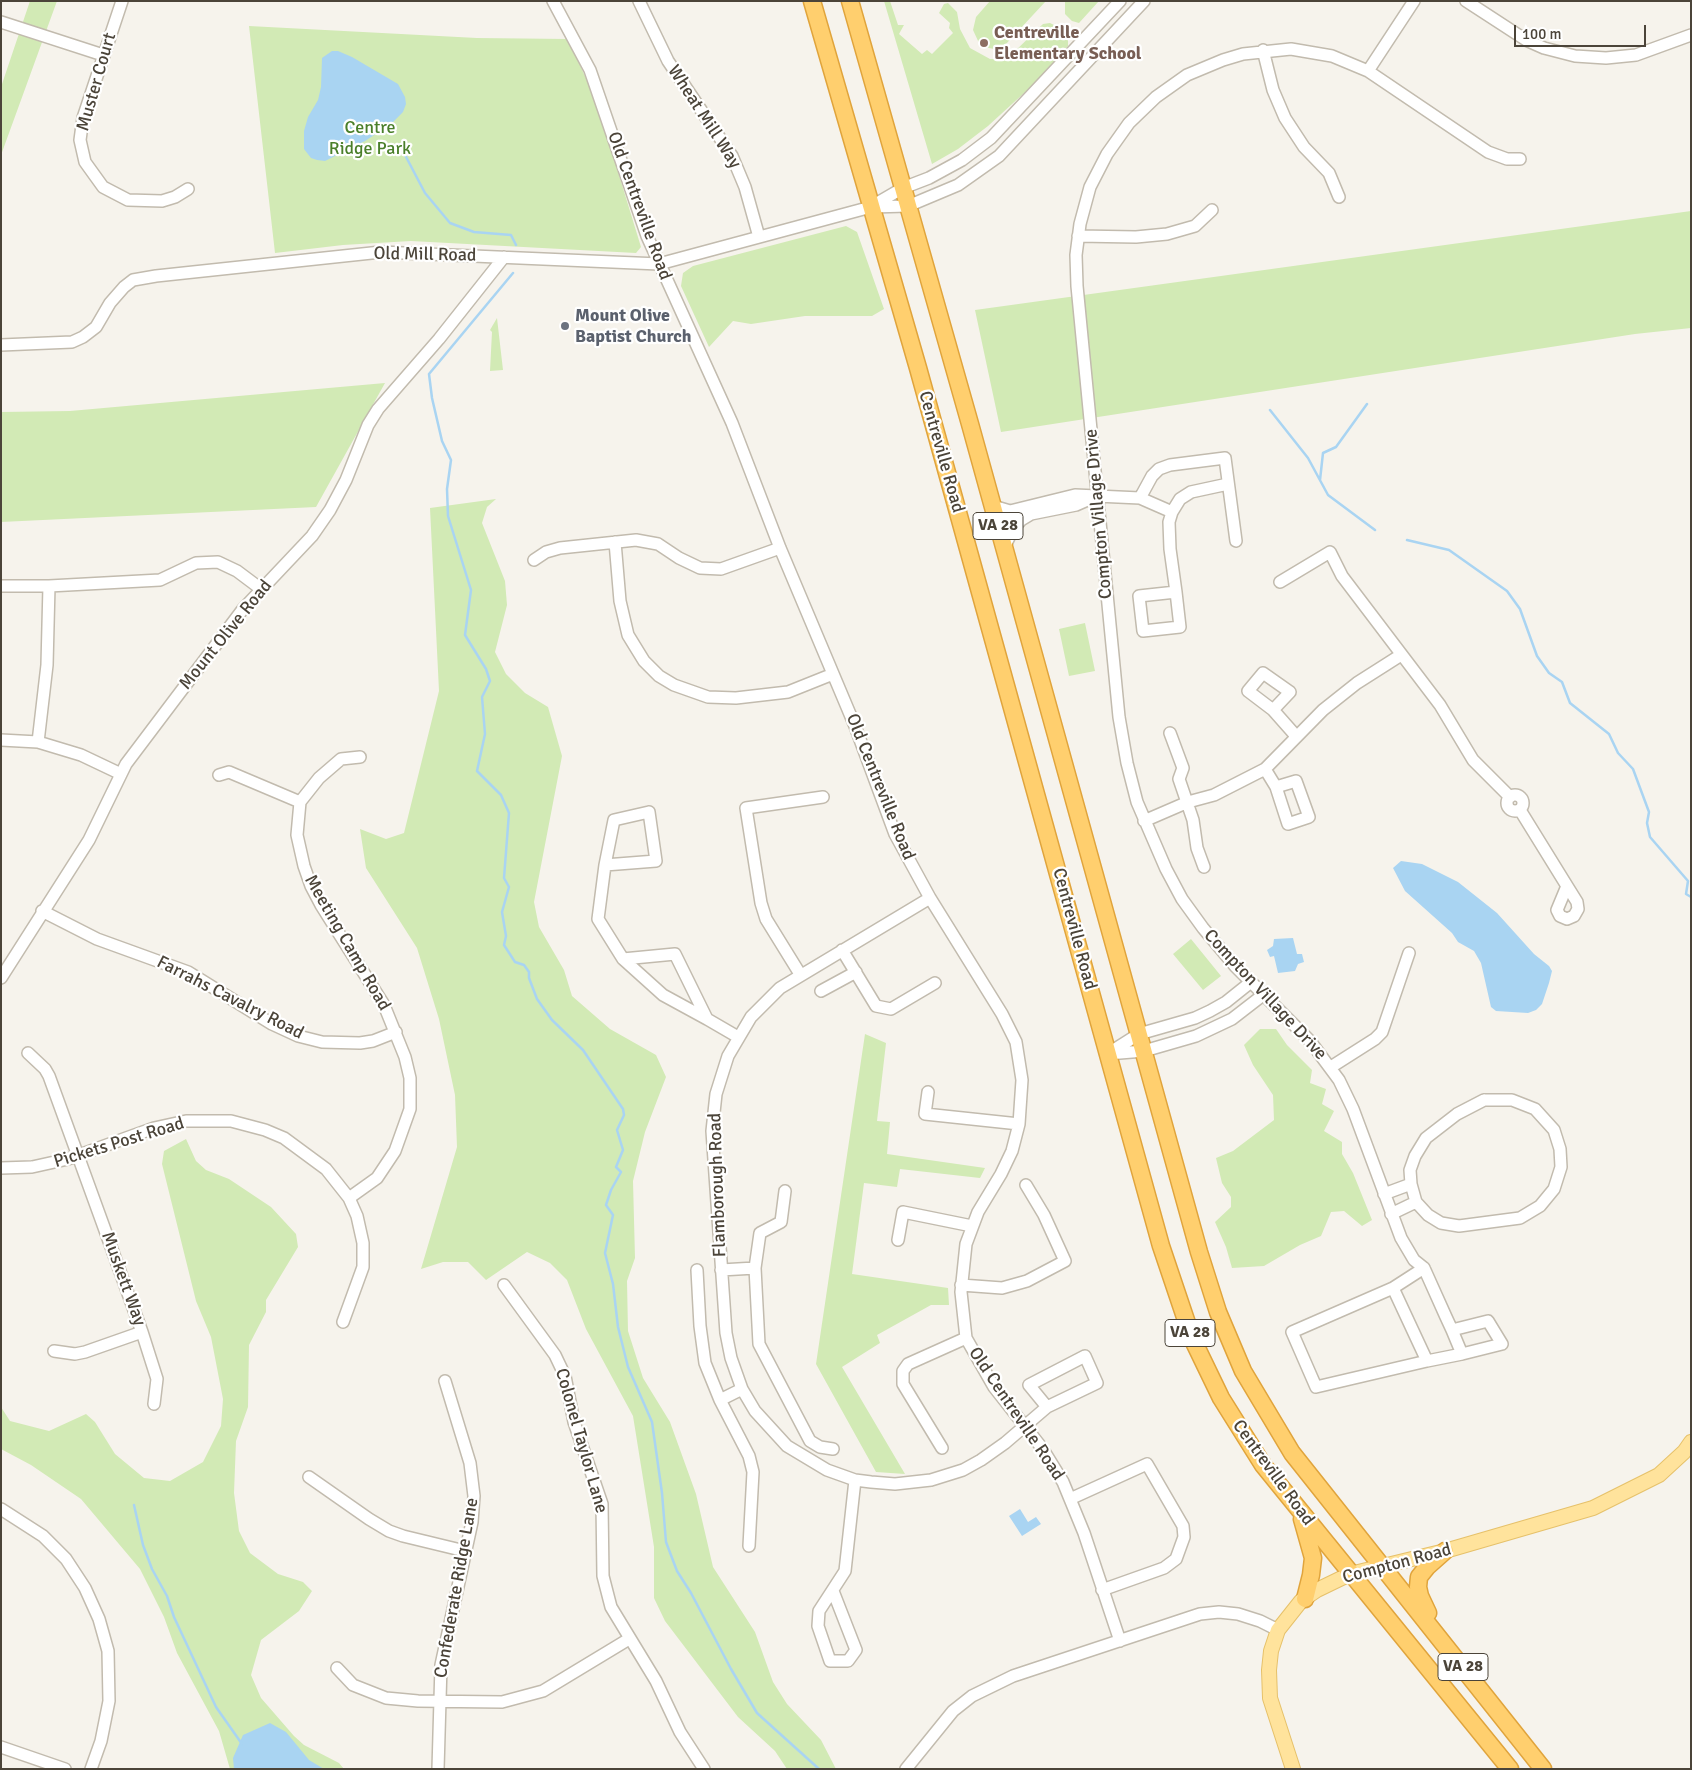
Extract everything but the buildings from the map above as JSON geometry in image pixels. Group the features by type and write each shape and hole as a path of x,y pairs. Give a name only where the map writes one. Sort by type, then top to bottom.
{"highway":[{"name":"Centreville Road","path":"812,1 918,368 1161,1246 1192,1338 1242,1434 1263,1465 1510,1769"},
{"name":"Centreville Road","path":"850,1 1213,1297 1243,1371 1292,1453 1543,1769"},
{"path":"1300,1512 1313,1558 1305,1599"},
{"path":"1438,1636 1418,1587 1420,1577 1427,1566 1445,1552"}],"main road":[{"name":"Compton Road","path":"1278,1630 1289,1614 1305,1599 1350,1574 1445,1552 1556,1520 1618,1497 1659,1475 1684,1452 1691,1442"},
{"path":"1278,1630 1271,1651 1269,1687 1276,1721 1293,1769"}],"street":[{"name":"Muster Court","path":"122,1 80,130 82,152 90,172 110,192 122,198 138,202 162,201 175,197 188,189"},
{"name":"Old Centreville Road","path":"553,1 590,70 638,212 659,264 732,423 780,548 862,743 895,834 930,898 1002,1014 1016,1042 1022,1080 1019,1124 1005,1166 972,1226 963,1259 961,1285 966,1338 994,1387 1051,1462 1070,1499 1120,1641"},
{"name":"Wheat Mill Way","path":"638,1 668,61 732,156 745,187 759,236"},
{"path":"871,207 903,188 929,178 962,160 991,138 1120,1"},
{"path":"871,207 908,206 958,185 999,156 1144,1"},
{"path":"1368,71 1414,1"},
{"path":"1466,1 1526,40 1544,48 1575,56 1606,58 1636,55 1691,35"},
{"path":"1,22 103,55"},
{"name":"Compton Village Drive","path":"1462,1354 1424,1268 1414,1260 1391,1214 1353,1109 1331,1067 1310,1041 1221,950 1182,899 1144,821 1126,763 1118,717 1077,286 1078,236 1083,212 1099,169 1118,136 1142,109 1171,86 1203,67 1243,54 1263,50 1291,49 1314,51 1332,56 1368,71 1488,152 1507,159 1520,159"},
{"path":"1263,50 1273,90 1285,118 1304,147 1329,174 1340,197"},
{"name":"Old Mill Road","path":"1,345 72,342 84,337 96,327 117,294 133,280 142,278 381,252 659,264 871,207"},
{"path":"1078,236 1136,237 1167,234 1195,226 1212,210"},
{"name":"Mount Olive Road","path":"1,978 89,840 121,774 150,730 243,608 299,551 321,524 346,480 368,425 378,409 439,339 504,257"},
{"path":"1140,498 1152,476 1159,470 1170,465 1224,458 1236,541"},
{"path":"1176,592 1139,596 1143,632 1180,627 1176,592 1170,549 1169,522 1172,512 1180,500 1191,492 1228,484"},
{"path":"993,506 1005,511 1068,496 1097,496 1140,498 1172,512"},
{"path":"1004,548 1013,529 1021,520 1031,514 1076,504 1097,496"},
{"path":"534,560 546,552 560,548 636,540 651,542 665,548 690,564 712,569 739,564 780,548"},
{"path":"615,542 620,601 628,635 644,661 659,676 674,685 708,697 736,698 788,692 833,674"},
{"path":"1280,582 1330,552 1342,576 1440,705 1473,760 1510,797 1507,804 1508,808 1512,811 1520,810 1567,886"},
{"path":"1,586 49,586 160,580 196,563 218,562 237,572 261,589"},
{"path":"38,742 47,664 49,586"},
{"path":"1144,821 1188,802 1222,791 1265,768 1296,736 1357,683 1401,655"},
{"path":"1273,710 1296,736"},
{"path":"1170,733 1183,768 1179,779 1188,802 1204,867"},
{"path":"1,740 38,742 81,755 121,774"},
{"path":"218,775 229,772 300,802 319,778 341,759 360,757"},
{"path":"1265,768 1276,787"},
{"path":"800,974 766,919 761,903 746,808 822,797"},
{"name":"Meeting Camp Road","path":"300,802 297,835 311,886 321,905 376,990 396,1032 410,1078 411,1100 407,1120 395,1151 384,1170 366,1187 349,1198"},
{"path":"605,864 656,861 649,812 614,820 605,864 598,919 622,959 663,995 738,1037"},
{"name":"Flamborough Road","path":"930,898 800,974 764,1003 738,1037 721,1075 713,1112 712,1131 728,1345 742,1389 755,1411 782,1441 805,1458 854,1480 895,1484 942,1478 981,1460 1026,1427 1047,1407 1098,1383 1085,1356 1029,1385 1047,1407"},
{"name":"Farrahs Cavalry Road","path":"42,912 96,939 159,960 188,972 272,1024 298,1036 322,1042 360,1043 373,1041 396,1032"},
{"path":"842,950 876,1006 891,1008 934,983"},
{"path":"1331,1067 1375,1039 1382,1032 1409,953"},
{"path":"622,959 676,954 707,1019"},
{"path":"821,991 856,972"},
{"path":"1108,1054 1139,1034 1195,1018 1226,1002 1251,982"},
{"path":"1108,1054 1144,1051 1178,1042 1216,1027 1263,995"},
{"name":"Muskett Way","path":"28,1053 45,1069 49,1076 142,1332 157,1379 154,1404"},
{"path":"928,1092 925,1114 1019,1124"},
{"path":"1484,1100 1512,1100 1535,1109 1554,1130 1560,1149 1561,1167 1554,1189 1540,1206 1520,1218 1459,1226 1441,1224 1428,1215 1416,1202 1411,1184 1410,1170 1415,1156 1426,1138 1457,1114 1484,1100"},
{"name":"Pickets Post Road","path":"1,1168 32,1167 78,1156 172,1123 201,1120 231,1121 265,1130 299,1147 326,1169 349,1198 360,1228 364,1256 360,1280 343,1322"},
{"path":"1384,1194 1411,1184"},
{"path":"961,1285 1002,1288 1027,1281 1065,1261 1044,1215 1026,1185"},
{"path":"785,1191 781,1222 760,1233 755,1268 758,1344 810,1441 820,1447 833,1449"},
{"path":"1391,1214 1416,1202"},
{"path":"898,1240 903,1212 972,1226"},
{"path":"721,1270 755,1268"},
{"path":"1424,1268 1392,1288 1292,1332 1316,1387 1502,1344 1488,1321 1452,1330"},
{"path":"697,1270 700,1326 706,1363 720,1400 749,1456 753,1472 749,1546"},
{"name":"Colonel Taylor Lane","path":"504,1285 556,1355 565,1376 574,1422 602,1504 603,1576 607,1594 629,1640 656,1681 680,1732 704,1769"},
{"path":"1392,1288 1427,1361"},
{"path":"54,1351 75,1354 86,1352 142,1332"},
{"path":"942,1448 903,1384 903,1371 908,1364 966,1338"},
{"name":"Confederate Ridge Lane","path":"438,1769 441,1660 474,1512 473,1480 445,1381"},
{"path":"720,1400 742,1389"},
{"path":"1070,1499 1147,1464 1183,1526 1184,1537 1176,1559 1164,1568 1102,1590"},
{"path":"309,1477 389,1531 465,1551"},
{"path":"833,1591 856,1650 848,1661 830,1661 818,1626 818,1611 845,1571 854,1480"},
{"path":"1,1509 28,1524 54,1546 85,1588 99,1619 108,1659 109,1701 101,1741 91,1769"},
{"path":"906,1769 944,1721 972,1696 1013,1676 1206,1613 1238,1614 1260,1621 1278,1630"},
{"path":"337,1668 353,1685 373,1694 398,1700 502,1702 531,1696 556,1685 629,1640"},
{"path":"1,1747 65,1769"}],"green space":[{"path":"30,1 57,1 1,155 1,87"},
{"name":"Centreville Elementary School","path":"884,1 890,1 898,25 904,25 899,34 922,54 927,50 932,54 953,33 949,28 950,23 939,13 944,4 948,3 957,12 960,29 970,48 990,59 1001,59 1011,55 1043,24 1050,23 1064,30 1068,37 1068,46 1035,83 988,126 958,149 932,164"},
{"path":"990,1 1046,1 1006,44 994,49 984,47 979,43 973,30 976,17"},
{"path":"1065,1 1099,1 1079,23 1072,21 1065,14"},
{"name":"Centre Ridge Park","path":"249,26 477,38 568,39 589,85 604,126 641,247 636,253 411,241 343,245 275,253"},
{"path":"1691,211 1691,328 1635,334 1001,432 975,310"},
{"path":"846,226 857,232 884,309 872,316 805,316 751,324 733,321 709,347 681,286 683,273 693,266"},
{"path":"497,318 503,370 490,371 492,332 490,330"},
{"path":"385,383 316,507 1,522 1,412 70,411"},
{"path":"496,499 487,507 482,523 505,581 507,605 495,652 506,674 525,693 548,707 562,756 534,902 539,927 564,970 572,996 610,1029 656,1055 666,1077 645,1132 633,1181 635,1258 627,1281 628,1331 643,1378 670,1422 696,1494 713,1567 755,1632 773,1682 787,1704 821,1740 836,1769 787,1769 775,1751 738,1717 665,1621 654,1598 654,1547 633,1416 586,1329 567,1280 550,1263 527,1252 486,1280 468,1262 443,1262 421,1269 457,1147 455,1095 439,1019 417,948 366,868 360,829 386,839 404,833 439,691 430,508"},
{"path":"1085,623 1095,671 1069,676 1059,629"},
{"path":"1191,939 1221,976 1203,990 1173,954"},
{"path":"1260,1029 1276,1029 1287,1045 1312,1070 1310,1083 1326,1089 1322,1104 1334,1111 1324,1131 1342,1142 1342,1154 1353,1173 1372,1220 1362,1226 1344,1211 1331,1212 1321,1236 1300,1245 1264,1266 1232,1268 1226,1247 1215,1222 1231,1207 1231,1197 1222,1183 1216,1158 1233,1151 1274,1120 1273,1095 1253,1065 1244,1045"},
{"path":"865,1034 886,1043 877,1121 890,1122 887,1154 985,1168 980,1178 900,1169 897,1187 864,1183 852,1274 948,1288 949,1305 931,1305 877,1335 880,1343 842,1367 905,1474 876,1472 816,1364"},
{"path":"186,1139 196,1161 206,1170 229,1179 271,1207 296,1234 298,1247 266,1300 266,1312 249,1345 248,1407 236,1441 234,1493 239,1531 250,1553 278,1574 303,1582 312,1591 299,1611 261,1640 251,1675 261,1698 294,1736 304,1745 339,1763 344,1769 230,1769 219,1731 177,1653 164,1617 140,1569 81,1499 31,1465 1,1449 1,1407 10,1421 49,1431 86,1414 95,1422 115,1454 144,1478 170,1481 203,1462 221,1426 223,1399 211,1337 196,1301 162,1164 164,1151"}],"water":[{"path":"332,51 338,51 352,57 398,84 405,97 406,104 403,112 391,124 365,141 325,161 311,158 304,149 304,131 308,117 318,100 321,87 322,58"},
{"path":"1401,861 1422,864 1458,882 1497,913 1534,954 1549,966 1552,971 1549,983 1542,1004 1536,1010 1528,1013 1496,1011 1491,1007 1481,963 1474,951 1458,942 1452,933 1405,891 1393,868"},
{"path":"1293,938 1297,954 1302,954 1304,962 1298,964 1295,971 1278,973 1274,956 1270,957 1267,950 1273,946 1274,939"},
{"path":"1020,1509 1028,1522 1036,1517 1041,1524 1022,1536 1009,1516"},
{"path":"270,1723 286,1732 309,1760 324,1769 234,1769 233,1758 243,1735"}],"waterway":[{"path":"404,153 425,193 450,223 474,232 511,235 516,245"},
{"path":"513,273 429,374 432,398 442,441 451,460 447,489 448,516 471,590 465,635 486,669 490,681 482,697 485,734 477,771 501,795 509,813 504,878 509,887 502,912 506,936 504,945 515,962 524,965 529,972 529,978 537,999 552,1020 583,1050 623,1109 624,1115 617,1130 623,1150 616,1167 621,1172 611,1190 606,1205 613,1215 605,1253 613,1284 618,1327 628,1367 652,1422 662,1493 666,1542 677,1571 757,1713 819,1769"},
{"path":"1320,480 1323,453 1336,447 1367,404"},
{"path":"1270,410 1308,458 1328,495 1375,530"},
{"path":"1407,540 1449,550 1507,591 1520,609 1537,656 1549,673 1562,682 1570,703 1609,734 1618,753 1633,769 1649,812 1647,823 1650,837 1688,881 1686,894 1691,897"},
{"path":"134,1505 143,1545 152,1569 167,1596 174,1617 216,1707 242,1744"}],"place":[{"name":"Centreville Elementary School","path":"984,43"},
{"name":"Mount Olive Baptist Church","path":"565,326"}]}
